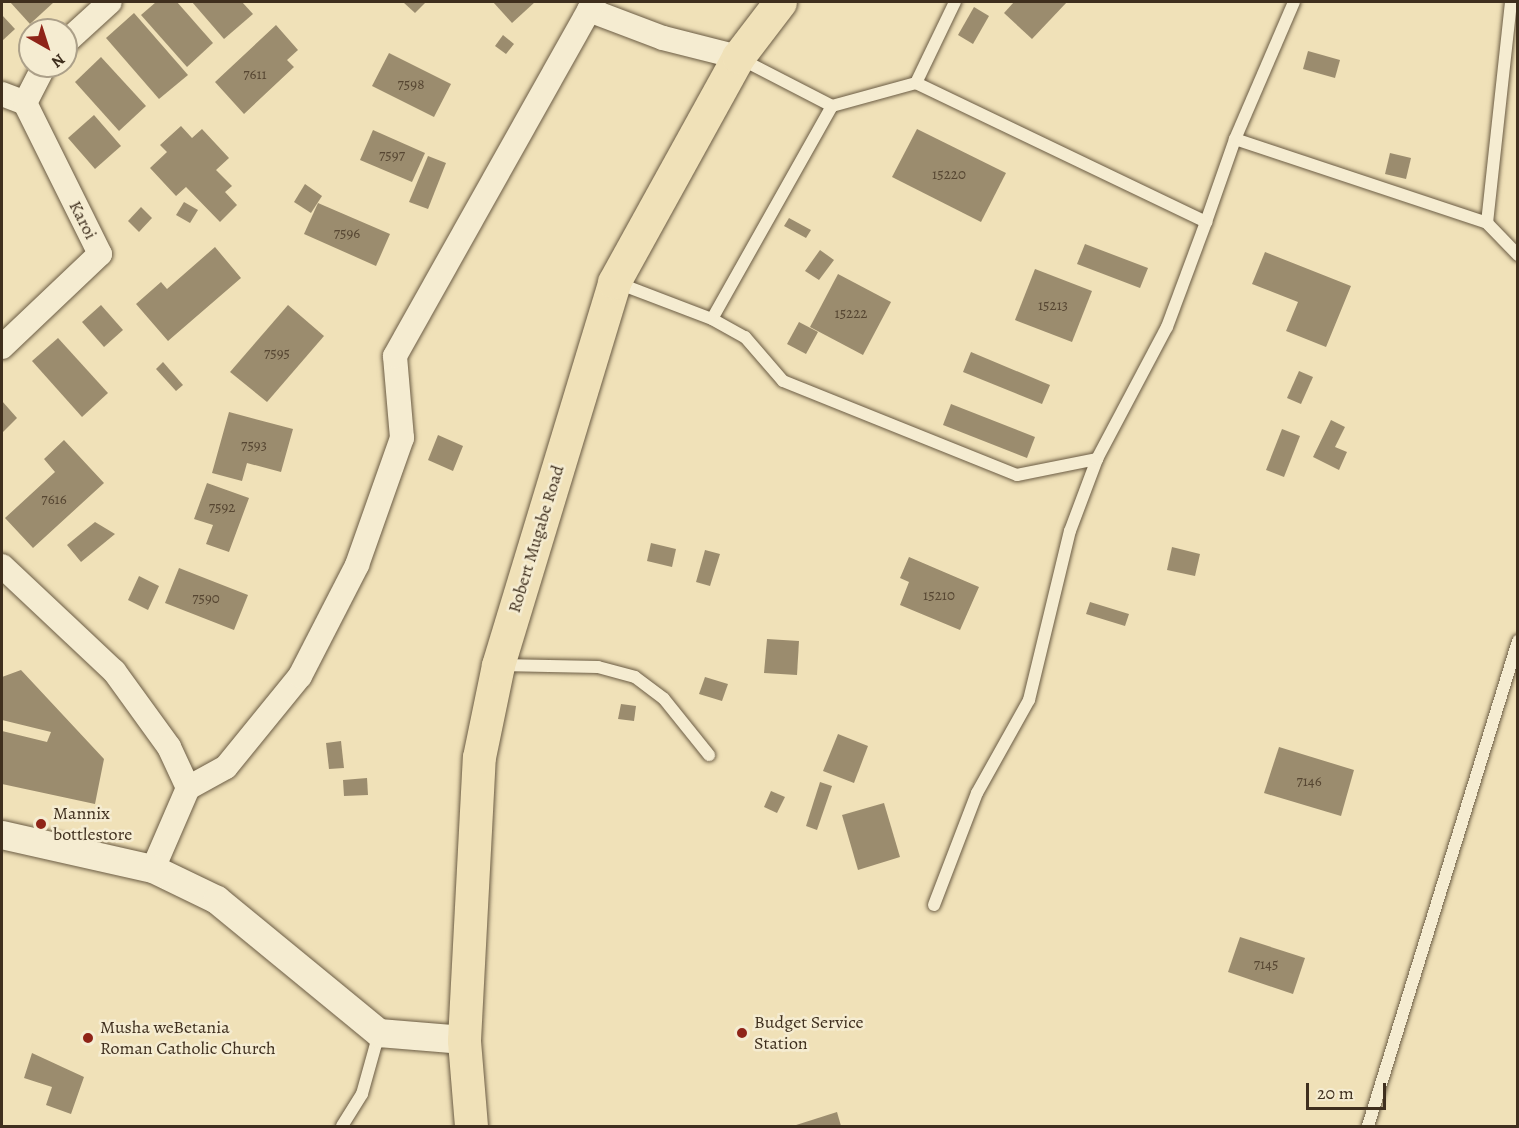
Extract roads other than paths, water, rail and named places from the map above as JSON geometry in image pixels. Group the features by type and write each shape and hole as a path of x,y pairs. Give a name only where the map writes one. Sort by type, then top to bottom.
{"main road":[{"name":"Robert Mugabe Road","path":"471,1126 464,1040 479,758 498,665 614,282 738,57 780,2"}],"street":[{"path":"78,31 110,2"},
{"path":"153,868 188,788 226,767 300,676 357,565 402,438 395,356 592,6 663,38 738,57"},
{"path":"2,94 25,103 38,78"},
{"name":"Karoi","path":"2,347 100,254 25,103"},
{"path":"2,566 114,671 168,747 188,788"},
{"path":"2,835 153,868 217,900 379,1033 464,1040"}],"lane":[{"path":"916,83 954,2"},
{"path":"934,905 977,793 1029,700 1070,531 1097,459 1167,327 1235,139 1293,2"},
{"path":"1487,223 1511,2"},
{"path":"738,57 832,106 916,83 1206,222"},
{"path":"712,319 832,106"},
{"path":"1235,139 1487,223 1518,255"},
{"path":"614,282 712,319 745,337 783,381 1017,475 1097,459"},
{"path":"1368,1126 1518,641"},
{"path":"498,665 598,667 635,677 664,699 709,754"},
{"path":"342,1126 362,1094 379,1033"}],"place":[{"name":"Mannix bottlestore","path":"41,824"},
{"name":"Budget Service Station","path":"742,1033"},
{"name":"Musha weBetania Roman Catholic Church","path":"88,1038"}]}
